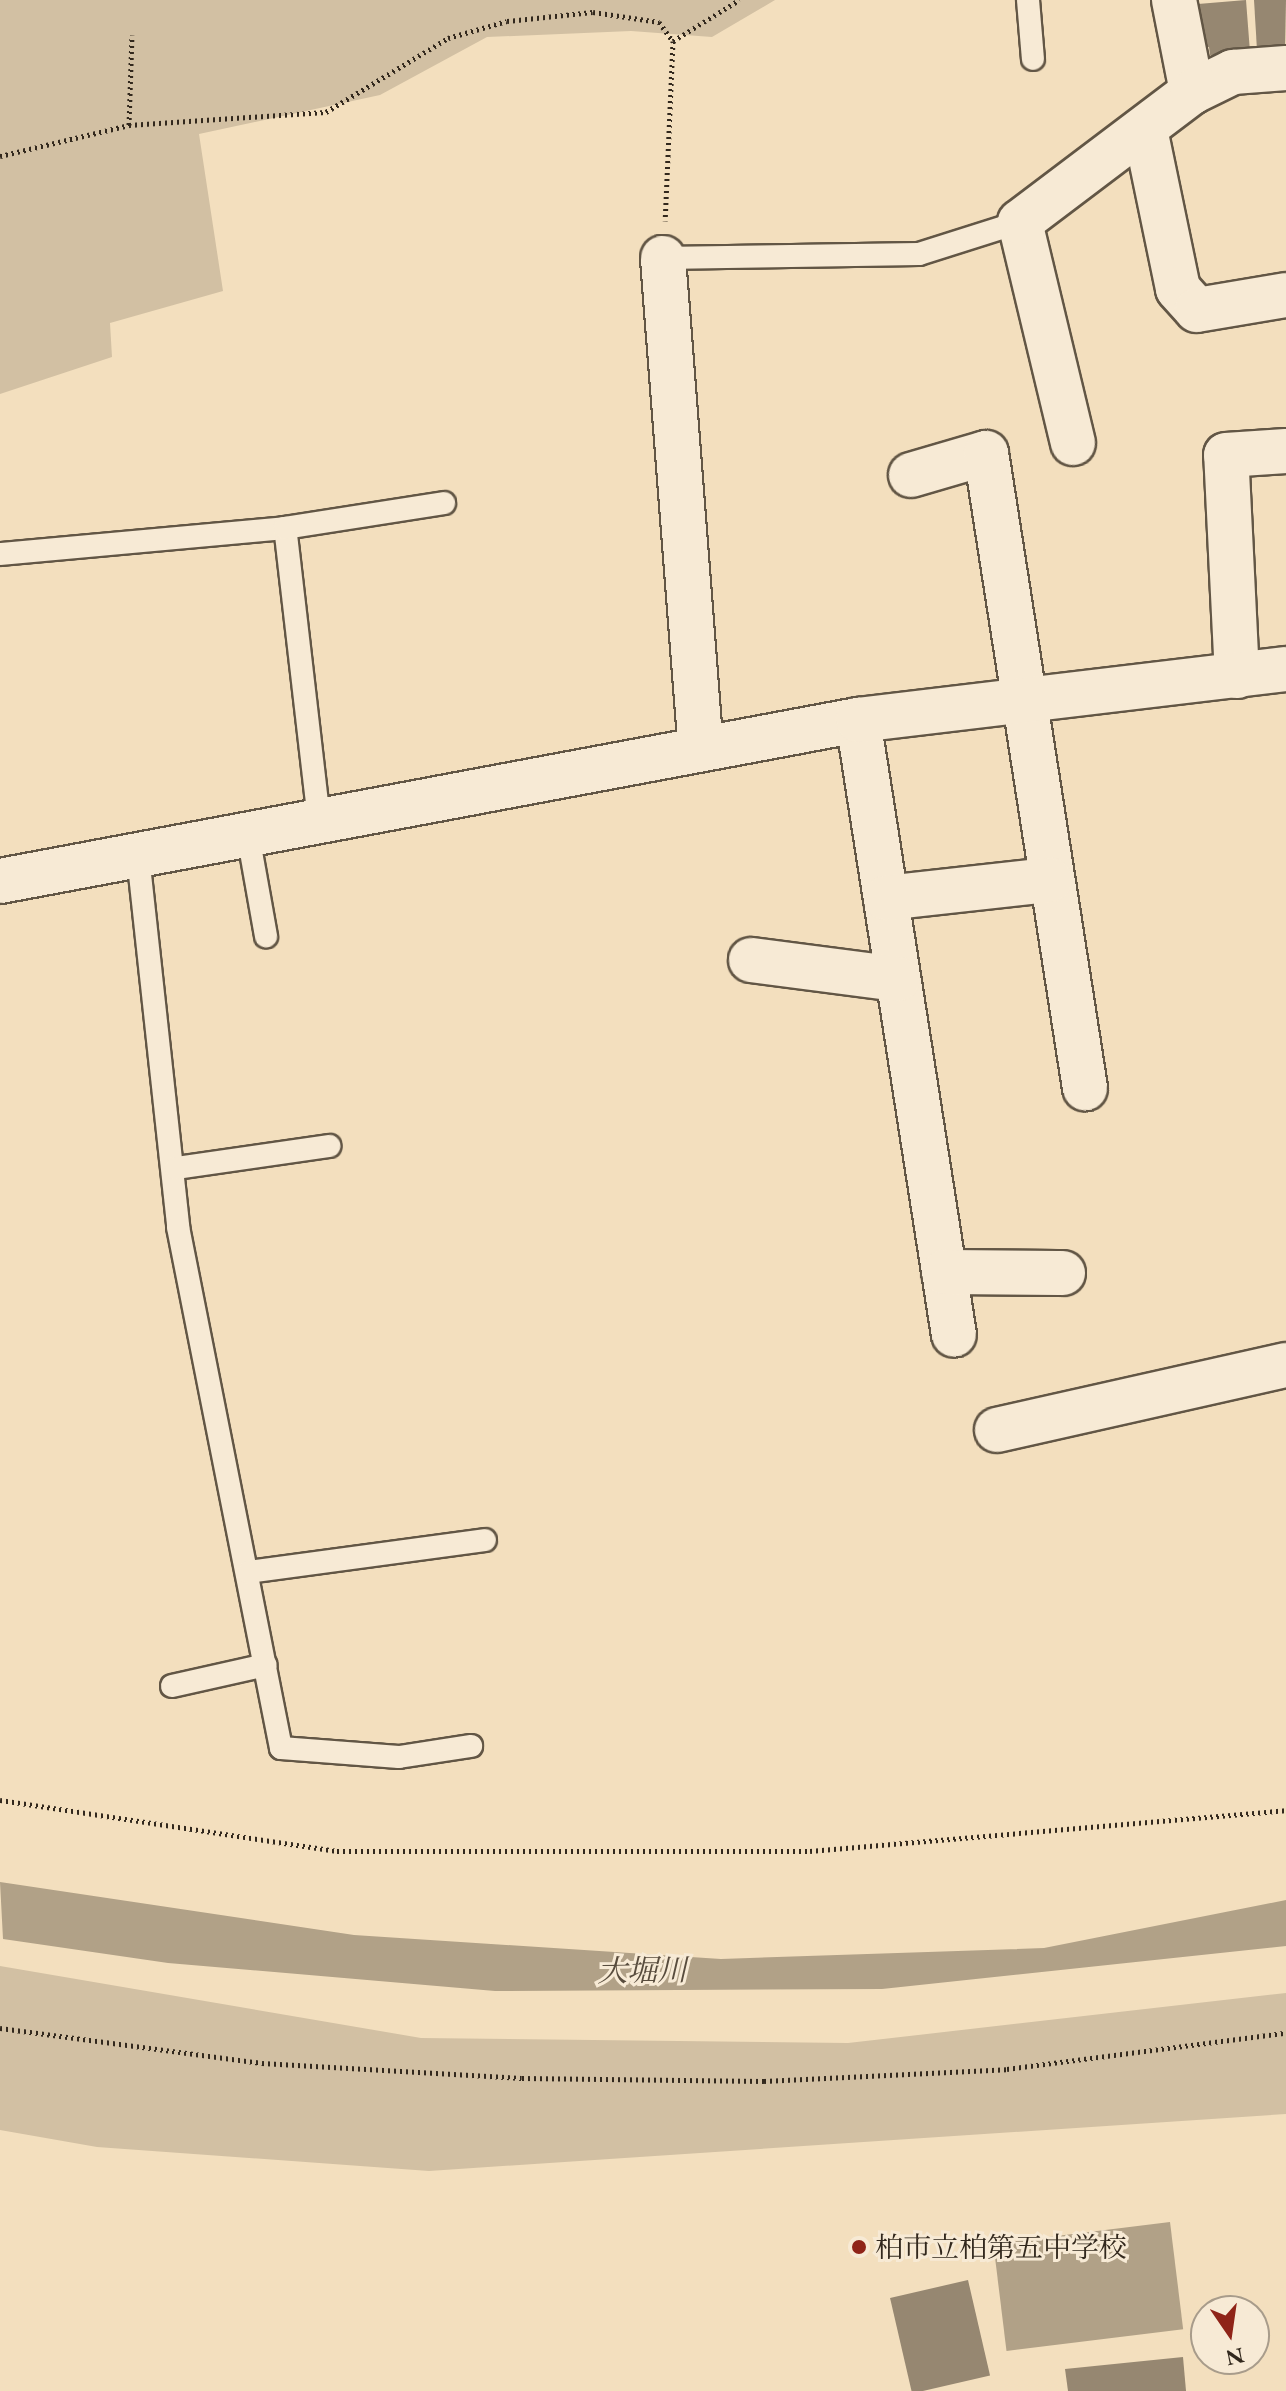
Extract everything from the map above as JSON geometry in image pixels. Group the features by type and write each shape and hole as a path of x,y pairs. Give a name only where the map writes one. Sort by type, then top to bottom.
{"street":[{"path":"1174,0 1192,92"},
{"path":"1073,443 1020,222 1146,134 1192,92 1233,72 1286,68"},
{"path":"1146,134 1178,289 1197,310 1286,295"},
{"path":"663,258 701,747"},
{"path":"1237,676 1226,455 1286,451"},
{"path":"911,475 986,453 1028,701 1050,880 1085,1088"},
{"path":"0,881 701,747 858,720 1286,669"},
{"path":"858,720 954,1335"},
{"path":"886,898 1050,880"},
{"path":"751,960 898,979"},
{"path":"944,1272 1063,1273"},
{"path":"997,1430 1286,1365"}],"lane":[{"path":"1028,0 1033,59"},
{"path":"663,258 919,254 1020,222"},
{"path":"0,554 285,528 444,503"},
{"path":"285,528 319,820"},
{"path":"248,835 266,936"},
{"path":"138,856 176,1168 178,1227 249,1572 281,1748 399,1757 471,1746"},
{"path":"176,1168 329,1146"},
{"path":"249,1572 485,1540"},
{"path":"172,1686 266,1665"}],"path":[{"path":"673,41 739,0"},
{"path":"0,156 129,125 326,112 448,38 507,21 593,12 659,22 673,41 663,258"},
{"path":"129,125 132,35"},
{"path":"0,1800 337,1851 810,1851 1286,1810"},
{"path":"0,2028 262,2063 522,2078 764,2081 1007,2069 1286,2033"}],"shaded area":[{"path":"0,0 775,0 712,37 631,31 487,37 380,95 199,134 223,291 110,323 112,357 0,394"},
{"path":"0,1966 421,2038 848,2043 1286,1993 1286,2114 429,2171 97,2147 0,2130"}],"water":[{"name":"大堀川","path":"0,1882 354,1935 721,1959 1044,1948 1286,1900 1286,1946 882,1989 495,1991 168,1963 3,1939"},
{"path":"1170,2222 1183,2329 1006,2351 993,2244"}],"building":[{"path":"1246,0 1250,52 1210,55 1209,47 1202,47 1198,4"},
{"path":"1254,0 1286,0 1285,49 1257,50"},
{"path":"968,2280 990,2375 912,2391 890,2298"},
{"path":"1183,2357 1186,2391 1068,2391 1065,2369"}],"place":[{"name":"柏市立柏第五中学校","path":"859,2247"}]}
